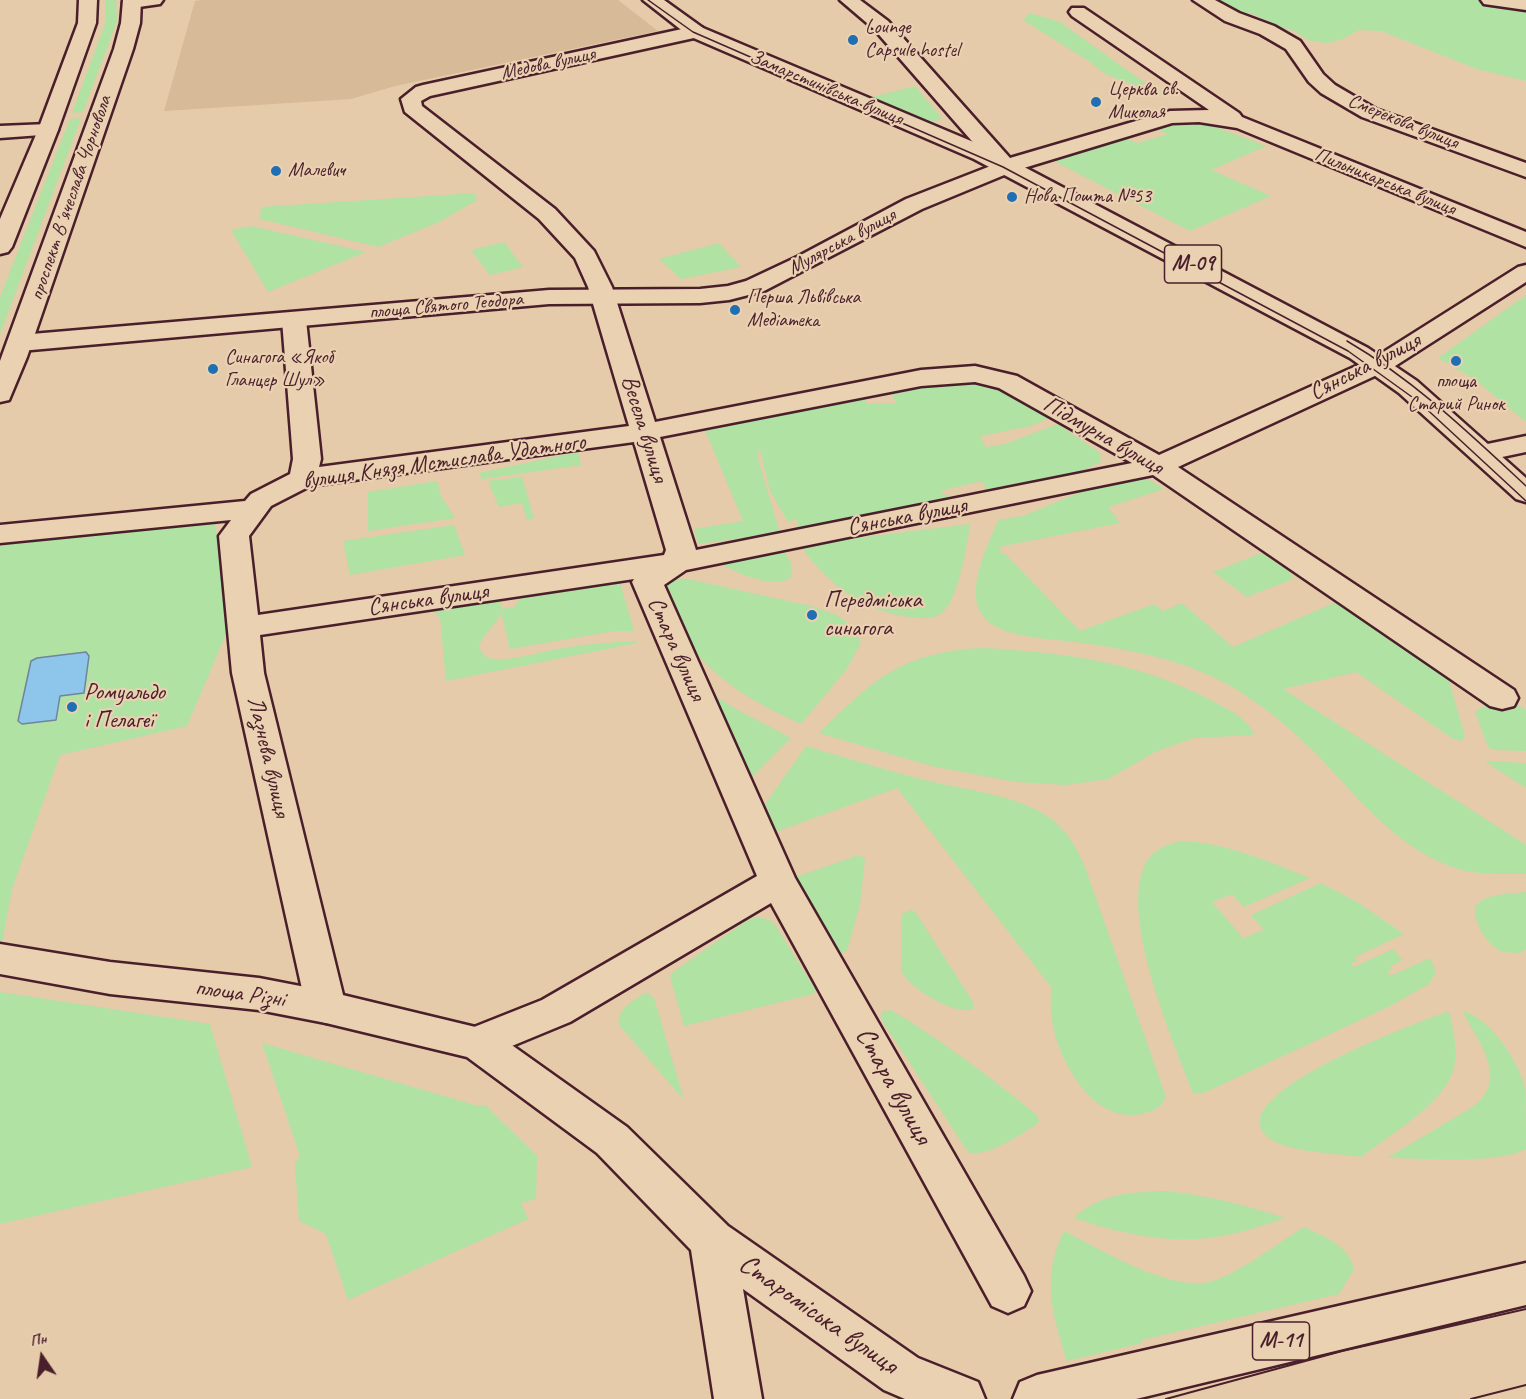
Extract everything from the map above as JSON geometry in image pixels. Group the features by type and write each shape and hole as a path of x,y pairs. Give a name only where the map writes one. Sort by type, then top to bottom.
{"street":[{"name":"проспект Вʼячеслава Чорновола","path":"0,247 48,130 87,23 88,0"},
{"path":"132,2 154,0"},
{"name":"Замарстинівська вулиця","path":"652,0 696,32 1006,166"},
{"path":"849,0 881,24 1006,166"},
{"name":"Смерекова вулиця","path":"1202,0 1232,17 1267,30 1293,45 1316,78 1328,89 1369,113 1526,170"},
{"path":"1490,0 1526,5"},
{"name":"проспект Вʼячеслава Чорновола","path":"0,394 20,343 132,20 132,2"},
{"name":"Пильникарська вулиця","path":"1078,12 1244,124"},
{"name":"Медова вулиця","path":"602,295 586,256 547,214 412,108 411,99 423,91 696,32"},
{"name":"Пильникарська вулиця","path":"1006,166 1179,115 1213,116 1244,124 1526,240"},
{"path":"929,133 946,132 962,126 965,118"},
{"path":"0,132 48,130"},
{"name":"Мулярська вулиця","path":"602,295 700,296 729,293 755,286 812,259 914,204 1006,166"},
{"name":"М-09","path":"1006,166 1312,326 1378,365 1483,453 1526,493"},
{"name":"Сянська вулиця","path":"243,627 677,563 1158,466 1378,365 1526,272"},
{"name":"площа Святого Теодора","path":"20,343 549,297 602,295"},
{"name":"Весела вулиця","path":"602,295 681,550 677,563"},
{"path":"294,320 307,459 303,478"},
{"name":"Підмурна вулиця","path":"645,432 921,378 975,374 1008,382 1158,466 1502,698"},
{"name":"вулиця Князя Мстислава Удатного","path":"253,509 261,500 303,478 645,432"},
{"path":"1483,453 1526,444"},
{"path":"0,534 253,509"},
{"name":"Лазнева вулиця","path":"253,509 234,536 248,673 326,1007"},
{"name":"Стара вулиця","path":"677,563 647,582 778,881 1008,1291"},
{"path":"478,1043 556,1011 778,881"},
{"name":"площа Різні","path":"0,959 111,978 259,994 326,1007 478,1043"},
{"name":"Староміська вулиця","path":"478,1043 612,1140 712,1241 902,1374 961,1399"},
{"name":"Староміська вулиця","path":"712,1241 738,1399"},
{"name":"М-11","path":"1037,1399 1526,1284"}],"shaded area":[{"path":"618,0 658,31 395,86 351,99 164,111 195,1"}],"green space":[{"path":"105,0 116,0 117,21 83,112 72,113 106,21"},
{"path":"1216,0 1526,0 1526,81 1477,69 1381,31 1359,30 1343,39 1327,43 1308,40 1294,31 1271,24 1256,15 1229,9"},
{"path":"1030,13 1060,22 1163,96 1105,74 1023,20"},
{"path":"915,86 941,117 940,120 926,122 868,98"},
{"path":"81,118 0,334 0,297 70,119"},
{"path":"1177,119 1197,120 1266,146 1211,170 1271,196 1190,231 1048,158 1119,137 1138,143 1168,134 1151,127"},
{"path":"475,193 477,200 439,222 378,247 260,219 261,207"},
{"path":"251,226 366,252 268,292 231,230"},
{"path":"504,242 523,267 490,275 471,250"},
{"path":"719,243 741,267 681,279 659,259"},
{"path":"1526,295 1526,422 1473,378 1438,358"},
{"path":"965,375 989,379 1049,418 1031,426 980,436 986,447 1005,444 1058,424 1100,453 1101,462 1016,501 990,496 982,481 940,491 961,505 799,530 797,519 788,522 770,491 759,446 758,459 780,533 698,544 694,529 743,521 705,430 866,396 866,403 896,403 890,391"},
{"path":"578,452 581,465 482,479 479,473"},
{"path":"1124,474 1140,474 1164,489 1108,507 1120,523 999,547 1002,551 999,553 1005,554 1080,631 1154,604 1163,611 1182,603 1233,647 1336,602 1441,664 1445,667 1465,736 1461,741 1453,739 1356,672 1283,689 1526,845 1526,874 1466,871 1437,861 1417,850 1367,808 1287,727 1262,706 1221,681 1190,667 1141,653 1023,636 989,622 980,612 976,600 976,586 978,572 998,520 1023,516"},
{"path":"522,477 534,518 527,520 522,503 499,507 488,481"},
{"path":"437,481 441,496 455,518 368,531 368,492"},
{"path":"214,518 231,622 187,726 60,755 12,889 2,942 0,941 0,538"},
{"path":"970,524 954,595 943,612 929,618 908,617 886,612 857,599 832,581 800,545"},
{"path":"454,525 465,555 350,575 343,541"},
{"path":"783,548 791,564 792,577 783,581 773,582 749,577 707,557"},
{"path":"1262,553 1291,573 1293,579 1247,597 1213,572"},
{"path":"669,578 688,579 811,606 837,615 853,627 861,643 846,670 801,724 751,698 707,665 679,630 658,587"},
{"path":"619,579 634,631 614,631 510,649 501,613 480,643 479,648 485,657 504,659 581,645 637,641 637,643 446,681 440,618 432,610 320,624 320,627 271,635 270,615 500,594 501,609 515,607 522,593"},
{"path":"982,648 1043,653 1103,662 1161,678 1189,689 1233,712 1248,725 1254,735 1194,738 1157,751 1108,779 1066,785 1016,782 931,766 819,733 874,683 910,662 931,655"},
{"path":"707,691 791,738 741,788"},
{"path":"1499,697 1508,698 1526,710 1526,751 1495,750 1488,747 1475,712"},
{"path":"806,746 910,776 1016,801 1044,814 1058,824 1078,851 1085,867 1166,1097 1162,1104 1149,1112 1125,1115 1111,1111 1086,1092 1068,1066 1056,1038 1051,1013 1051,987 897,788 764,836 760,816 768,800"},
{"path":"1484,761 1526,763 1526,788"},
{"path":"1181,841 1230,849 1310,878 1244,907 1232,894 1212,902 1243,938 1264,930 1251,915 1321,883 1357,902 1404,934 1355,957 1358,961 1350,963 1354,967 1393,949 1403,960 1390,966 1393,969 1387,972 1390,976 1430,958 1436,972 1429,984 1388,1007 1208,1091 1193,1093 1150,974 1142,940 1138,907 1140,880 1149,858 1163,847"},
{"path":"859,855 865,859 860,905 847,950 843,953 836,953 793,878"},
{"path":"1526,892 1526,949 1520,953 1502,952 1482,933 1475,914 1475,907 1479,902 1491,897"},
{"path":"912,910 973,1002 973,1009 955,1008 933,999 905,977 901,970 902,915"},
{"path":"758,917 774,923 816,991 813,994 684,1026 670,977 673,972 749,919"},
{"path":"0,992 210,1024 252,1167 0,1224"},
{"path":"644,993 654,998 684,1100 619,1025 623,1010"},
{"path":"891,1010 948,1047 1002,1087 1037,1115 1039,1121 1037,1124 1013,1139 985,1152 968,1152 881,1019 881,1012"},
{"path":"1449,1011 1455,1041 1455,1064 1448,1083 1427,1107 1361,1157 1291,1148 1272,1140 1260,1123 1269,1103 1293,1083 1327,1063 1365,1045"},
{"path":"1462,1011 1473,1015 1493,1031 1516,1065 1525,1088 1526,1149 1513,1154 1478,1159 1387,1158 1471,1108 1483,1097 1489,1086 1488,1061"},
{"path":"262,1043 475,1105 485,1105 537,1156 536,1199 521,1203 528,1219 348,1300 326,1234 299,1221 295,1163 300,1156"},
{"path":"1167,1191 1227,1202 1285,1218 1216,1237 1175,1239 1154,1238 1114,1230 1074,1218 1095,1203 1106,1199 1129,1193"},
{"path":"1304,1227 1335,1242 1351,1260 1354,1269 1339,1294 1141,1340 1142,1343 1067,1361 1051,1296 1053,1264 1064,1231 1135,1267 1155,1275 1192,1283 1209,1282 1232,1273"}],"water":[{"path":"86,652 89,656 84,693 60,696 56,720 22,724 18,721 31,661 37,658"}],"tram line":[{"path":"648,0 693,32 1003,167 1348,351 1419,402 1526,501"},
{"path":"1347,341 1372,356 1418,390 1526,486"},
{"path":"1166,1399 1342,1351 1526,1309"},
{"path":"1471,1399 1526,1385"}],"place":[{"name":"Lounge Capsule hostel","path":"853,40"},
{"name":"Церква св. Миколая","path":"1096,102"},
{"name":"Малевич","path":"276,171"},
{"name":"Нова Пошта №53","path":"1012,197"},
{"name":"Перша Львівська Медіатека","path":"735,310"},
{"name":"площа Старий Ринок","path":"1456,361"},
{"name":"Синагога «Якоб Гланцер Шул»","path":"213,369"},
{"name":"Передміська синагога","path":"812,615"},
{"name":"Ромуальдо і Пелагеї","path":"72,707"}]}
